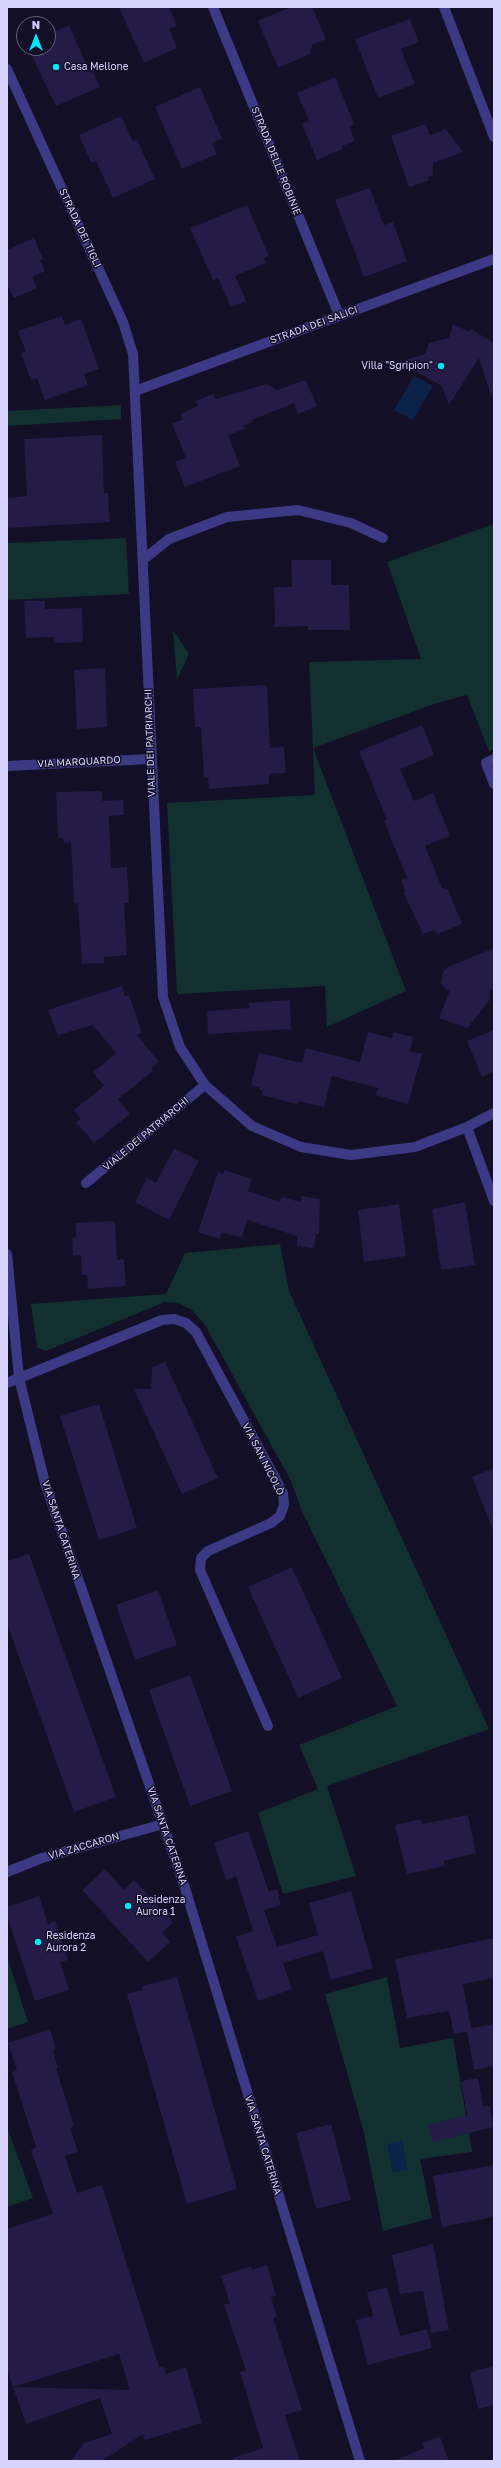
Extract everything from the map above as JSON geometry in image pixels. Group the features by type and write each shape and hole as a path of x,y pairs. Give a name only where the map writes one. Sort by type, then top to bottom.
{"street":[{"name":"STRADA DELLE ROBINIE","path":"213,7 340,315"},
{"path":"444,7 494,138"},
{"name":"STRADA DEI TIGLI","path":"7,69 123,322 133,354 135,391"},
{"name":"STRADA DEI SALICI","path":"135,391 494,259"},
{"name":"VIALE DEI PATRIARCHI","path":"135,391 144,559 150,758 163,997 180,1047 205,1085 252,1126 301,1147 351,1155 415,1147 467,1127 494,1113"},
{"path":"144,559 169,539 227,517 298,510 351,523 383,538"},
{"name":"VIA MARQUARDO","path":"7,766 150,758"},
{"path":"494,759 486,763 494,784"},
{"name":"VIALE DEI PATRIARCHI","path":"86,1183 205,1085"},
{"path":"467,1127 494,1201"},
{"name":"VIA SANTA CATERINA","path":"7,1254 19,1378 45,1484 185,1888 360,2461"},
{"name":"VIA SAN NICOLÒ","path":"19,1378 162,1320 174,1319 186,1323 196,1332 283,1493 284,1505 280,1516 271,1523 208,1551 201,1558 200,1570 268,1726"},
{"path":"7,1383 19,1378"},
{"name":"VIA ZACCARON","path":"7,1872 42,1858 163,1824"}],"green space":[{"path":"121,405 121,419 7,426 7,411"},
{"path":"494,524 494,749 489,751 467,695 437,703 313,748 309,662 421,659 387,562"},
{"path":"126,538 129,594 7,600 7,543"},
{"path":"173,630 189,654 177,680"},
{"path":"313,748 406,991 327,1027 325,986 177,994 167,803 315,795"},
{"path":"280,1244 289,1291 489,1729 327,1786 356,1876 283,1894 258,1813 318,1789 299,1745 397,1706 302,1511 290,1479 205,1325 192,1310 178,1303 165,1302 46,1351 37,1347 31,1304 166,1294 185,1253"},
{"path":"7,1956 28,2022 7,2029"},
{"path":"387,1977 400,2048 453,2038 472,2152 420,2159 432,2218 383,2231 364,2133 325,1994"},
{"path":"7,2127 33,2198 7,2207"}],"water":[{"path":"414,376 433,386 413,420 394,410"},
{"path":"402,2141 408,2170 393,2173 387,2144"}],"building":[{"path":"119,7 169,7 177,26 169,29 177,48 144,63"},
{"path":"291,7 312,7 326,39 312,45 310,54 278,68 258,21"},
{"path":"410,19 419,42 401,49 415,84 378,98 355,39"},
{"name":"Casa Mellone","path":"69,25 90,73 93,72 100,87 56,106 32,56 56,56 56,31"},
{"path":"335,77 354,124 349,126 355,141 342,146 343,149 317,160 302,124 309,121 297,93"},
{"path":"200,87 222,138 212,143 217,154 182,169 155,107"},
{"path":"121,116 133,141 137,140 155,179 113,198 96,161 91,163 79,135"},
{"path":"426,124 430,135 446,129 463,152 433,163 433,175 428,177 429,180 409,187 391,136"},
{"path":"370,188 382,221 385,225 393,222 407,261 364,277 335,200"},
{"path":"247,205 269,256 264,258 266,263 235,276 246,301 231,307 218,278 213,280 190,228"},
{"path":"34,238 43,259 40,260 45,271 32,277 37,288 14,298 7,285 7,250"},
{"path":"62,316 65,325 81,319 99,369 84,374 88,385 45,400 37,378 31,380 21,353 26,352 18,331"},
{"name":"Villa \"Sgripion\"","path":"453,324 470,332 469,328 494,343 494,395 491,396 479,358 449,405 442,386 399,362 425,354 429,343 449,338"},
{"path":"306,380 317,406 298,414 294,403 252,420 253,422 243,426 245,429 228,435 240,466 185,487 175,462 186,458 172,423 183,420 180,414 198,406 196,401 213,394 216,399 266,384 277,390"},
{"path":"102,435 104,493 108,493 110,522 7,528 7,498 27,496 24,439"},
{"path":"291,560 331,560 331,585 349,585 350,630 308,630 308,626 275,627 274,587 292,587"},
{"path":"24,601 45,601 45,609 82,608 83,642 54,643 54,637 26,638"},
{"path":"105,668 107,727 77,729 74,670"},
{"path":"267,685 270,748 284,747 286,773 269,774 269,784 209,789 208,778 204,778 201,727 195,727 193,689"},
{"path":"422,725 434,755 400,769 414,801 433,793 450,836 425,846 442,888 448,890 462,924 438,934 433,930 423,934 403,892 405,891 401,880 407,878 384,821 387,820 359,751"},
{"path":"102,791 102,801 123,800 124,815 109,816 111,868 127,867 129,903 124,903 127,955 104,957 104,963 82,964 78,903 74,904 71,842 64,843 63,838 58,838 56,792"},
{"path":"494,948 494,988 490,990 489,1001 467,1028 439,1018 450,990 447,991 441,983 443,972 448,967"},
{"path":"122,986 125,996 129,995 142,1033 137,1035 159,1062 151,1068 153,1071 118,1099 130,1114 94,1143 76,1122 81,1119 74,1110 104,1086 93,1072 116,1053 93,1025 58,1035 48,1010"},
{"path":"290,1000 291,1029 208,1034 207,1011 249,1008 248,1003"},
{"path":"494,1030 494,1072 482,1077 467,1041"},
{"path":"368,1032 392,1038 393,1032 413,1037 410,1051 422,1054 408,1104 376,1095 378,1088 332,1076 324,1107 298,1101 297,1104 262,1095 263,1091 260,1090 260,1088 251,1085 259,1053 302,1063 306,1048 360,1062"},
{"path":"174,1148 199,1161 169,1220 135,1202 147,1178 156,1183"},
{"path":"224,1170 252,1179 248,1191 280,1202 281,1197 301,1202 301,1196 320,1199 319,1234 316,1234 314,1248 297,1246 297,1236 247,1220 242,1237 221,1233 220,1239 198,1232 218,1171 223,1174"},
{"path":"465,1202 475,1265 441,1270 432,1209"},
{"path":"399,1204 406,1256 364,1262 358,1210"},
{"path":"115,1221 117,1260 124,1259 126,1286 88,1289 87,1275 82,1275 81,1255 73,1256 72,1238 76,1237 76,1223"},
{"path":"165,1362 218,1478 182,1494 134,1389 151,1389 152,1368"},
{"path":"99,1404 137,1528 99,1540 60,1416"},
{"path":"494,1468 494,1529 493,1530 472,1477"},
{"path":"29,1554 116,1797 74,1812 7,1623 7,1561"},
{"path":"292,1567 342,1678 298,1698 248,1587"},
{"path":"158,1590 177,1645 135,1660 116,1605"},
{"path":"190,1675 232,1791 190,1806 149,1690"},
{"path":"468,1815 476,1853 444,1861 445,1866 407,1874 395,1825 421,1819 422,1824"},
{"path":"248,1831 269,1892 277,1889 281,1905 264,1910 277,1947 318,1935 309,1903 351,1891 373,1968 331,1980 323,1951 283,1963 292,1989 258,2001 236,1937 253,1931 236,1876 226,1880 214,1843"},
{"name":"Residenza Aurora 1","path":"105,1869 124,1890 134,1880 173,1922 162,1933 170,1942 148,1962 82,1890"},
{"name":"Residenza Aurora 2","path":"39,1896 48,1924 55,1921 68,1960 60,1962 69,1990 35,2001 7,1916 7,1907"},
{"path":"494,1938 494,1978 463,1984 471,2028 494,2024 494,2066 474,2070 467,2032 454,2034 449,2011 407,2018 395,1959"},
{"path":"177,1977 237,2189 187,2204 127,1994 143,1990 142,1986"},
{"path":"50,2029 56,2049 53,2050 58,2068 56,2068 74,2126 70,2128 78,2152 65,2156 77,2193 102,2185 159,2367 164,2366 166,2374 186,2367 202,2423 145,2440 143,2434 102,2461 71,2461 84,2443 112,2434 100,2398 26,2424 7,2370 7,2229 53,2214 31,2150 36,2147 12,2072 17,2070 8,2043","holes":["119,2354 130,2390 13,2387"]},
{"path":"478,2078 483,2106 490,2106 493,2127 433,2142 429,2125 467,2115 461,2081"},
{"path":"331,2124 351,2200 316,2209 296,2133"},
{"path":"494,2165 494,2217 442,2227 433,2176"},
{"path":"433,2244 449,2330 431,2333 423,2291 400,2294 392,2255"},
{"path":"267,2265 276,2295 271,2297 277,2317 273,2318 302,2410 285,2415 300,2461 233,2461 233,2458 263,2448 240,2372 246,2370 224,2305 230,2303 221,2276 251,2266 252,2270"},
{"path":"387,2288 400,2336 427,2329 432,2348 368,2365 356,2320 373,2316 367,2292"},
{"path":"494,2366 494,2405 478,2409 470,2372"},
{"path":"440,2437 449,2461 394,2461 424,2448 422,2443"}],"place":[{"name":"Casa Mellone","path":"56,67"},
{"name":"Villa \"Sgripion\"","path":"441,366"},
{"name":"Residenza Aurora 1","path":"128,1906"},
{"name":"Residenza Aurora 2","path":"38,1942"}]}
